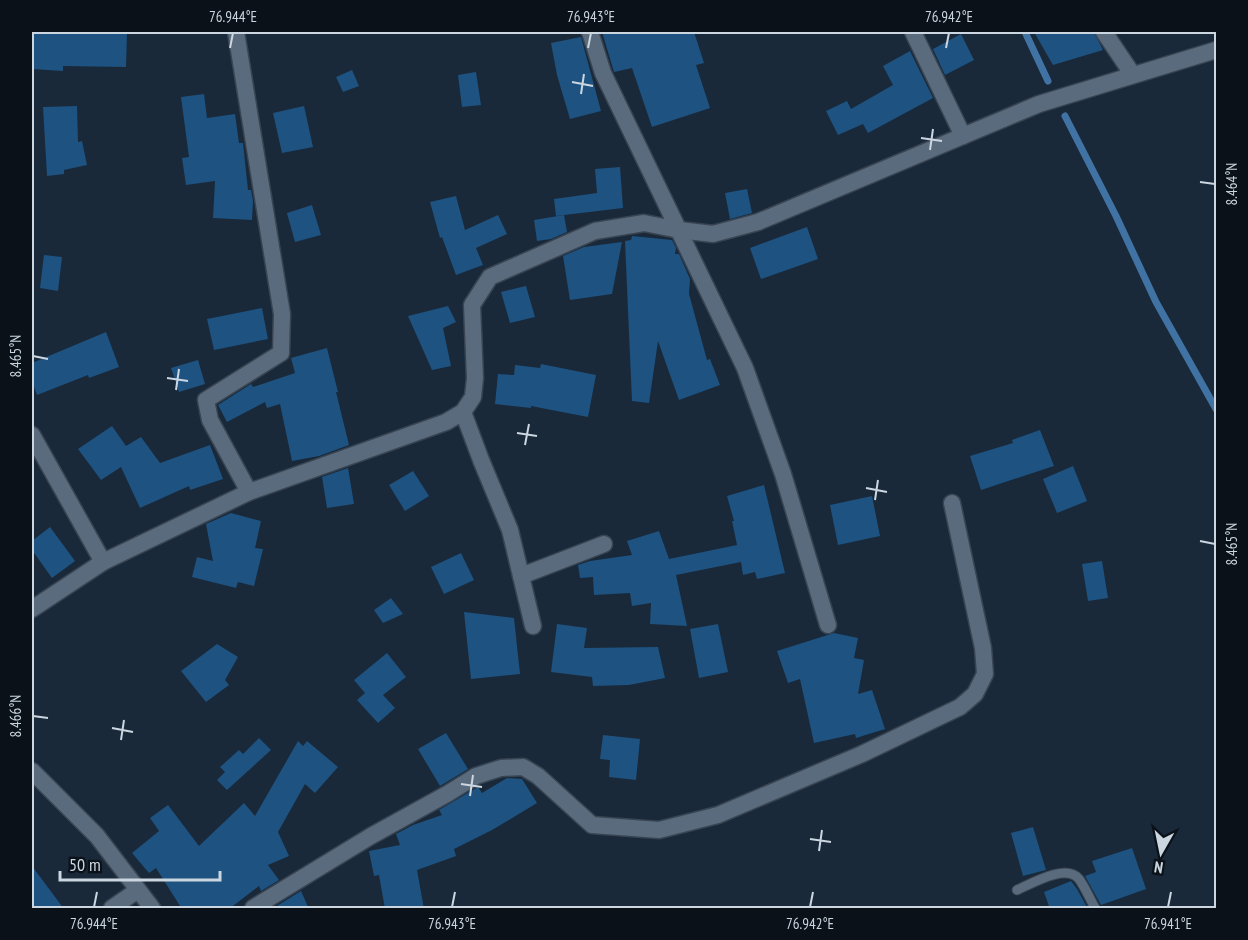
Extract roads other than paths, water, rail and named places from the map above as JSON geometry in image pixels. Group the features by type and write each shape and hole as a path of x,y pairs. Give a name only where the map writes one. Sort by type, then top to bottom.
{"street":[{"path":"236,32 282,314 281,353 207,400 210,420 249,492"},
{"path":"590,32 603,74 745,368 783,474 828,626"},
{"path":"913,32 963,136"},
{"path":"1104,32 1133,75"},
{"path":"32,609 103,562 249,492 446,422 463,412 473,397 475,378 472,305 490,277 595,231 644,223 713,234 758,222 1039,104 1216,50"},
{"path":"463,412 510,530 533,626"},
{"path":"32,435 103,562"},
{"path":"253,909 371,836 447,795 476,776 501,768 523,767 538,776 592,825 660,830 718,815 862,754 960,707 975,694 985,674 983,648 952,503"},
{"path":"521,576 604,544"},
{"path":"32,771 97,836 152,909"},
{"path":"112,909 138,890"}],"lane":[{"path":"1017,890 1064,872 1073,874 1079,878 1095,909"}],"waterway":[{"path":"1025,32 1048,81"},
{"path":"1065,116 1116,216 1156,302 1216,409"}]}
